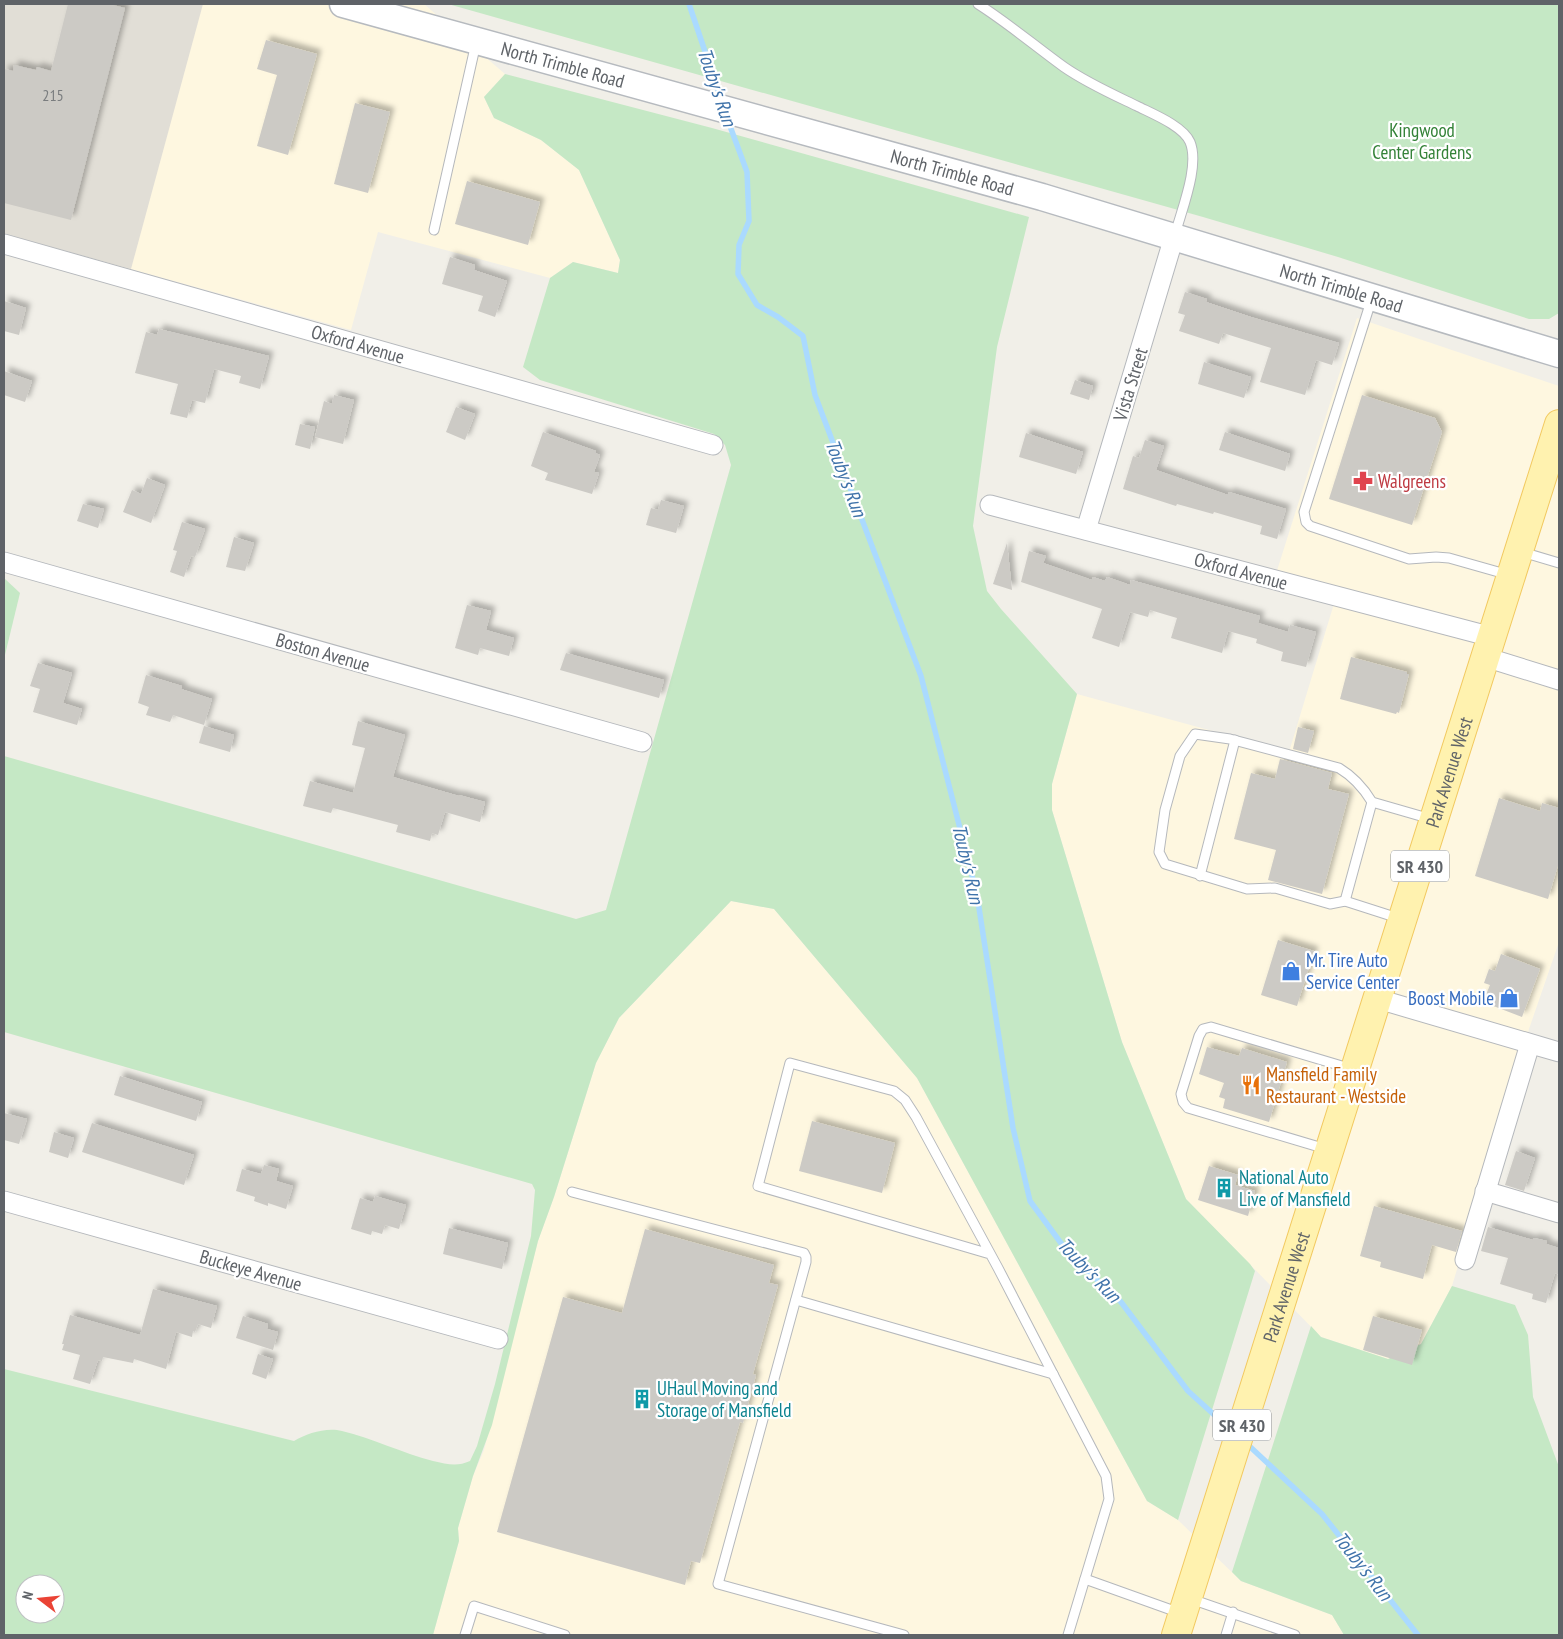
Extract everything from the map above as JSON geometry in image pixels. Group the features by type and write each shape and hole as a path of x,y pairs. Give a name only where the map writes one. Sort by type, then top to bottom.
{"main road":[{"name":"North Trimble Road","path":"343,4 1042,197 1559,354"},
{"name":"Park Avenue West","path":"1182,1616 1559,424"}],"street":[{"name":"Vista Street","path":"1086,530 1174,237"},
{"name":"Oxford Avenue","path":"4,244 713,444"},
{"name":"Oxford Avenue","path":"990,505 1086,530 1488,647 1559,680"},
{"name":"Boston Avenue","path":"4,562 642,742"},
{"path":"1378,999 1559,1052"},
{"path":"1465,1260 1530,1044"},
{"path":"1485,1191 1559,1213"},
{"name":"Buckeye Avenue","path":"4,1201 498,1339"}],"lane":[{"path":"978,4 1065,68 1183,132 1189,140 1193,162 1174,237"},
{"path":"434,230 477,40"},
{"path":"1372,298 1304,512 1306,522 1310,526 1409,559 1436,557 1516,563 1559,563"},
{"path":"1403,919 1345,901 1330,904 1276,888 1247,890 1165,864 1159,852 1165,810 1180,756 1195,734 1235,740 1339,768 1361,785 1372,802 1434,820"},
{"path":"1200,876 1235,740"},
{"path":"1345,901 1372,802"},
{"path":"1330,1150 1188,1108 1183,1102 1181,1094 1199,1036 1203,1029 1212,1027 1355,1070"},
{"path":"990,1254 758,1186 790,1063 894,1091 905,1100 990,1254 1106,1476 1109,1499 1068,1635"},
{"path":"572,1192 804,1254 806,1262 718,1584 904,1635"},
{"path":"796,1300 1053,1374"},
{"path":"1085,1579 1182,1616 1234,1612 1295,1635"},
{"path":"465,1635 474,1606 565,1635"},
{"path":"1226,1635 1234,1612"}],"shaded area":[{"path":"4,4 424,4 505,74 484,97 494,118 541,140 579,170 620,260 618,273 573,262 550,278 378,232 351,330 4,234"},
{"path":"4,4 203,4 131,269 4,234"},
{"path":"1357,318 1559,386 1559,942 1529,1029 1452,1286 1421,1344 1388,1359 1321,1337 1186,1199 1122,1042 1052,810 1052,784 1077,694 1289,752 1336,597 1274,580"},
{"path":"731,901 774,909 917,1078 1147,1501 1178,1520 1241,1581 1332,1615 1344,1635 433,1635 459,1541 458,1528 473,1476 484,1450 538,1241 554,1197 596,1063 619,1018"}],"green space":[{"name":"Kingwood Center Gardens","path":"448,4 1559,4 1559,313 1549,319 1529,319 1338,257 1203,217"},
{"path":"505,74 712,128 1029,217 997,347 973,526 987,591 1077,694 1052,784 1052,810 1122,1042 1186,1199 1255,1271 1178,1520 1147,1501 917,1078 774,909 731,901 619,1018 596,1063 554,1197 538,1241 492,1425 473,1476 458,1528 459,1541 433,1635 4,1635 4,1369 294,1441 317,1431 336,1430 353,1434 421,1458 452,1464 470,1461 477,1446 495,1384 531,1236 535,1190 532,1184 4,1032 4,756 576,919 606,910 731,465 725,445 714,434 540,380 523,367 550,278 573,262 618,273 620,260 579,170 541,140 494,118 484,97"},
{"path":"4,578 20,593 4,659"},
{"path":"1452,1286 1515,1305 1528,1335 1533,1397 1559,1467 1559,1635 1344,1635 1332,1615 1241,1581 1232,1572 1311,1326 1321,1337 1388,1359 1421,1344"}],"building":[{"path":"68,4 109,4 125,8 71,220 4,203 4,69 13,71 14,65 36,70 37,67 51,71"},
{"path":"266,40 317,54 288,155 257,146 277,75 257,69"},
{"path":"355,103 390,112 368,193 334,184"},
{"path":"467,181 540,202 528,245 455,224"},
{"path":"450,257 475,265 474,270 507,281 495,317 478,311 483,296 442,284"},
{"path":"1185,292 1207,299 1206,302 1251,317 1339,343 1332,365 1316,360 1305,395 1260,382 1271,348 1223,333 1219,344 1179,331 1185,315 1178,313"},
{"path":"4,301 26,308 19,335 4,331"},
{"path":"159,329 269,356 260,389 239,383 241,376 214,369 205,403 192,400 187,418 170,414 178,384 135,373 146,332 157,335"},
{"path":"1204,362 1251,377 1244,398 1198,384"},
{"path":"4,371 32,381 25,402 4,395"},
{"path":"1075,380 1093,386 1089,400 1070,394"},
{"path":"334,395 354,400 343,444 315,437 324,401 332,404"},
{"name":"Walgreens","path":"1362,395 1435,418 1442,432 1412,525 1329,499"},
{"path":"456,407 475,414 465,440 446,432"},
{"path":"300,424 315,427 310,449 295,445"},
{"path":"543,432 596,451 595,453 600,455 594,472 599,473 592,494 545,480 548,473 531,466"},
{"path":"1225,432 1290,454 1285,471 1219,450"},
{"path":"1026,433 1083,452 1076,474 1019,457"},
{"path":"1145,440 1164,446 1156,470 1228,495 1229,492 1286,509 1277,539 1260,534 1262,526 1214,512 1213,514 1177,504 1176,506 1123,489 1133,456 1139,458"},
{"path":"147,478 165,485 151,523 123,512 132,490 141,494"},
{"path":"661,500 684,506 676,533 646,525 651,508 658,510"},
{"path":"83,504 104,509 98,528 77,521"},
{"path":"182,522 205,529 195,557 191,556 184,577 170,572 177,551 173,550"},
{"path":"234,537 254,543 245,571 226,567"},
{"path":"1007,543 1012,590 993,584"},
{"path":"1029,551 1046,556 1043,563 1092,580 1093,577 1105,581 1107,577 1130,585 1131,580 1260,616 1258,623 1288,632 1290,625 1316,632 1306,667 1281,661 1283,652 1256,643 1257,639 1228,631 1222,653 1171,638 1177,618 1150,610 1148,617 1130,612 1119,647 1092,638 1102,609 1021,582"},
{"path":"467,605 491,611 486,630 514,638 509,656 480,648 478,655 455,648"},
{"path":"566,653 664,680 659,698 560,670"},
{"path":"1351,657 1409,674 1399,713 1397,712 1396,714 1340,699"},
{"path":"38,663 72,673 63,703 82,709 77,725 33,712 40,689 30,686"},
{"path":"146,675 182,686 181,689 212,699 204,725 173,715 170,722 146,715 149,707 138,703"},
{"path":"358,721 405,735 393,777 485,802 480,822 445,812 438,835 432,833 430,841 396,832 398,825 333,808 331,813 303,806 310,781 353,793 365,748 352,745"},
{"path":"204,726 234,735 230,752 199,743"},
{"path":"1298,727 1314,731 1308,753 1293,749"},
{"path":"1280,759 1332,773 1328,789 1349,794 1322,894 1268,880 1276,850 1234,839 1251,773 1275,779"},
{"path":"1499,798 1540,811 1542,803 1559,808 1559,862 1548,899 1475,876"},
{"path":"1278,940 1314,951 1297,1006 1261,995"},
{"path":"1501,954 1540,969 1522,1017 1483,1002 1490,985 1484,983 1489,969 1495,971"},
{"name":"Mansfield Family Restaurant - Westside","path":"1207,1047 1239,1056 1242,1048 1287,1062 1269,1122 1223,1108 1225,1099 1219,1097 1224,1083 1199,1074"},
{"path":"120,1076 202,1102 196,1121 114,1095"},
{"path":"4,1113 27,1119 19,1144 4,1140"},
{"path":"812,1121 895,1143 882,1193 799,1171"},
{"path":"92,1123 194,1155 184,1185 82,1152"},
{"path":"54,1132 74,1138 68,1158 49,1152"},
{"path":"1516,1151 1535,1158 1524,1191 1505,1185"},
{"path":"264,1165 279,1169 276,1181 293,1186 286,1209 254,1201 255,1197 236,1191 242,1169 261,1174"},
{"name":"National Auto Live of Mansfield","path":"1209,1166 1238,1175 1235,1185 1255,1191 1248,1216 1198,1200"},
{"path":"375,1196 406,1205 399,1229 385,1225 382,1234 372,1231 371,1235 351,1229 360,1198 373,1202"},
{"path":"1374,1206 1462,1231 1456,1252 1432,1245 1423,1279 1380,1267 1381,1262 1360,1256"},
{"path":"1488,1227 1533,1240 1534,1238 1547,1241 1546,1244 1559,1248 1559,1275 1555,1273 1546,1303 1532,1299 1533,1294 1500,1284 1508,1258 1481,1251"},
{"path":"449,1228 508,1243 502,1269 443,1254"},
{"name":"UHaul Moving and Storage of Mansfield","path":"645,1229 774,1265 769,1283 778,1285 753,1374 756,1375 743,1423 740,1422 700,1563 691,1561 685,1585 497,1532 563,1297 622,1313"},
{"path":"153,1289 217,1306 211,1328 198,1324 195,1332 193,1331 192,1337 176,1332 166,1369 134,1359 133,1363 103,1357 102,1361 98,1360 90,1384 73,1379 80,1355 62,1350 70,1315 140,1335"},
{"path":"243,1316 268,1324 267,1329 278,1332 273,1350 236,1338"},
{"path":"1373,1316 1422,1330 1412,1365 1363,1350"},
{"path":"258,1354 273,1359 266,1379 252,1374"}],"waterway":[{"name":"Touby's Run","path":"689,4 721,99"},
{"name":"Touby's Run","path":"727,118 747,172 749,221 739,245 738,274 757,305 778,317 803,336 815,395 921,676 977,895 1013,1128 1030,1201 1069,1254 1121,1302 1188,1391 1232,1431"},
{"name":"Touby's Run","path":"1245,1442 1322,1514 1418,1635"}],"place":[{"name":"Walgreens","path":"1363,481"},
{"name":"Mr. Tire Auto Service Center","path":"1291,971"},
{"name":"Boost Mobile","path":"1509,998"},
{"name":"Mansfield Family Restaurant - Westside","path":"1251,1085"},
{"name":"National Auto Live of Mansfield","path":"1224,1188"},
{"name":"UHaul Moving and Storage of Mansfield","path":"642,1399"}]}
